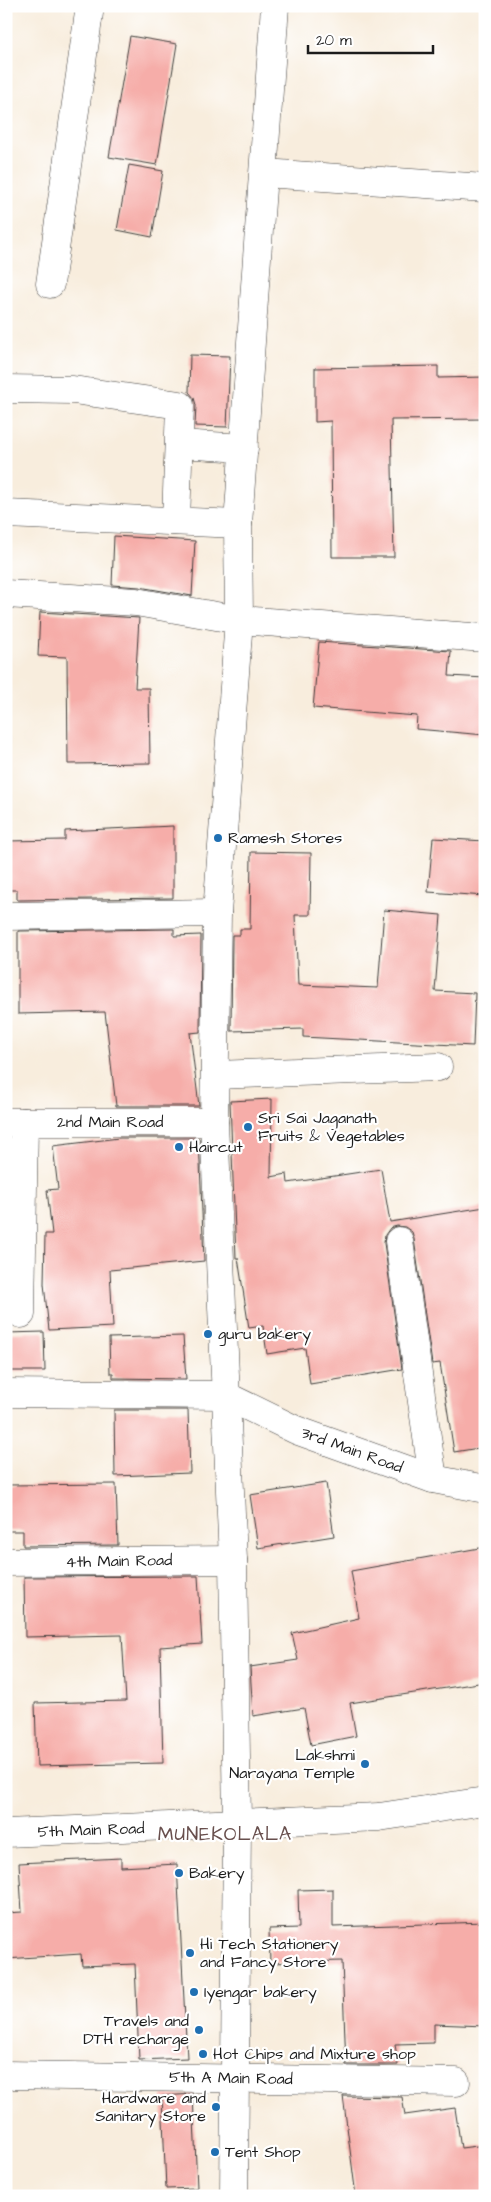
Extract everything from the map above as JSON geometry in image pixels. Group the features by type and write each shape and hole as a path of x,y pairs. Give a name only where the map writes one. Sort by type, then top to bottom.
{"street":[{"path":"50,284 90,6"},
{"path":"234,2196 237,1824 233,1560 224,1395 214,1122 217,913 239,620 238,524 275,6"},
{"path":"264,173 485,188"},
{"path":"6,389 73,390 180,404 176,521"},
{"path":"179,444 244,448"},
{"path":"6,514 238,524"},
{"path":"6,594 136,602 239,620 485,638"},
{"path":"6,916 217,913"},
{"path":"216,1075 438,1067"},
{"path":"15,1122 21,1314"},
{"name":"2nd Main Road","path":"15,1122 214,1122"},
{"path":"399,1241 433,1479"},
{"path":"6,1393 224,1395"},
{"name":"3rd Main Road","path":"224,1395 296,1430 433,1479 485,1489"},
{"name":"4th Main Road","path":"6,1562 233,1560"},
{"name":"5th Main Road","path":"6,1833 380,1817 485,1801"},
{"name":"5th A Main Road","path":"6,2075 456,2082"}],"building":[{"path":"130,36 177,44 157,165 109,157"},
{"path":"129,165 163,171 152,237 117,230"},
{"path":"190,355 230,356 227,427 195,426 196,405 194,398 189,392"},
{"path":"438,366 438,378 485,377 485,419 391,420 394,557 332,557 331,421 315,422 315,368"},
{"path":"114,536 195,541 192,596 139,587 112,585"},
{"path":"40,612 139,618 135,688 149,688 150,763 68,764 67,657 38,656"},
{"path":"319,642 451,651 449,676 485,678 485,735 416,729 417,716 313,708"},
{"path":"173,826 173,898 17,900 17,890 6,890 6,841 65,840 65,831"},
{"path":"433,838 485,841 485,896 428,892"},
{"path":"251,852 311,853 310,915 295,915 298,985 378,988 384,910 441,915 435,991 475,993 473,1046 303,1037 303,1029 231,1031 232,935 240,935 240,929 250,929"},
{"path":"174,929 174,936 201,935 200,1032 190,1033 199,1106 116,1106 105,1012 18,1014 18,931"},
{"path":"272,1099 271,1177 287,1174 288,1183 381,1169 390,1222 485,1207 485,1447 454,1452 440,1363 432,1364 414,1239 412,1232 405,1227 397,1226 390,1228 385,1235 384,1243 402,1369 310,1384 305,1348 267,1354 263,1326 249,1328 238,1258 236,1258 230,1101"},
{"path":"119,1138 199,1138 204,1261 110,1270 113,1327 49,1330 44,1284 45,1234 52,1234 47,1190 58,1189 53,1146"},
{"path":"44,1332 45,1371 6,1371 6,1333"},
{"path":"183,1336 186,1379 113,1378 113,1373 110,1373 109,1338"},
{"path":"114,1410 188,1410 190,1473 115,1476"},
{"path":"326,1483 334,1536 258,1548 250,1495"},
{"path":"116,1484 118,1545 23,1546 23,1531 6,1531 6,1485"},
{"path":"485,1547 485,1682 350,1703 356,1736 311,1745 304,1708 253,1716 250,1667 298,1660 292,1633 359,1618 351,1571"},
{"path":"198,1576 202,1644 160,1647 163,1763 37,1766 35,1703 126,1701 122,1635 25,1637 24,1577"},
{"path":"121,1858 121,1867 177,1864 187,2058 139,2060 135,1964 82,1966 81,1954 6,1959 6,1913 22,1912 19,1863"},
{"path":"333,1889 333,1927 485,1922 485,2026 434,2024 434,2043 395,2044 398,2065 346,2065 342,1961 270,1963 269,1929 299,1928 298,1890"},
{"path":"193,2094 197,2188 166,2189 162,2096"},
{"path":"343,2096 402,2097 405,2115 455,2108 461,2148 485,2145 485,2196 356,2196"}],"place":[{"name":"Ramesh Stores","path":"218,838"},
{"name":"Sri Sai Jaganath Fruits & Vegetables","path":"248,1127"},
{"name":"Haircut","path":"179,1147"},
{"name":"guru bakery","path":"208,1334"},
{"name":"Lakshmi Narayana Temple","path":"365,1764"},
{"name":"Bakery","path":"179,1873"},
{"name":"Hi Tech Stationery and Fancy Store","path":"190,1953"},
{"name":"Iyengar bakery","path":"194,1992"},
{"name":"Travels and DTH recharge","path":"199,2030"},
{"name":"Hot Chips and Mixture shop","path":"203,2054"},
{"name":"Hardware and Sanitary Store","path":"216,2107"},
{"name":"Tent Shop","path":"215,2152"}],"district":[{"name":"MUNEKOLALA","path":"225,1834"}]}
